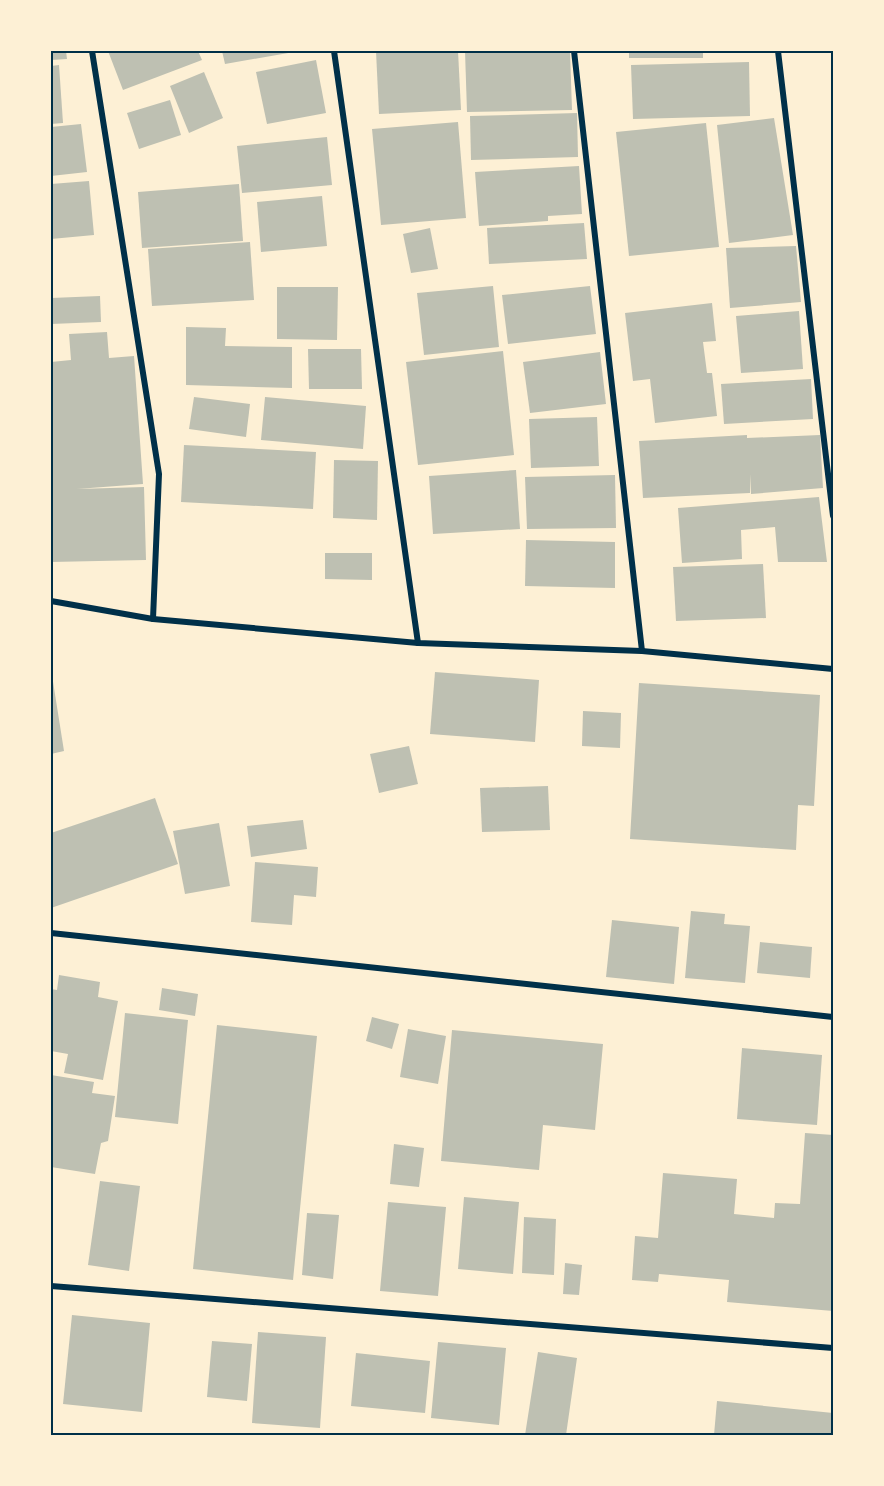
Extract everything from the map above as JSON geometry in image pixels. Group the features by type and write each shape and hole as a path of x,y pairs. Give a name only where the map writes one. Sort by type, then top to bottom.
{"street":[{"path":"92,51 159,474 153,619"},
{"path":"334,51 418,643"},
{"path":"574,51 642,651"},
{"path":"778,51 833,516"},
{"path":"51,601 153,619 418,643 642,651 833,669"},
{"path":"51,933 833,1017"},
{"path":"51,1286 833,1348"}],"building":[{"path":"51,51 66,51 67,59 51,60"},
{"path":"108,51 198,51 202,60 123,90"},
{"path":"222,51 294,51 294,52 225,64"},
{"path":"376,51 458,51 461,110 379,114"},
{"path":"465,51 570,51 572,110 467,112"},
{"path":"629,51 703,51 703,58 629,58"},
{"path":"316,60 326,113 267,124 256,72"},
{"path":"749,62 750,116 633,119 631,65"},
{"path":"59,65 63,123 51,124 51,66"},
{"path":"204,72 223,118 189,133 170,86"},
{"path":"170,100 181,135 139,149 127,113"},
{"path":"577,113 578,157 471,160 470,116"},
{"path":"774,118 793,235 729,243 717,125"},
{"path":"458,122 466,218 381,225 372,129"},
{"path":"706,123 719,247 629,256 616,132"},
{"path":"81,124 87,172 51,176 51,127"},
{"path":"327,137 332,185 242,193 237,146"},
{"path":"579,166 582,214 548,216 548,221 479,226 475,172"},
{"path":"89,181 94,235 51,239 51,184"},
{"path":"239,184 243,241 142,248 138,192"},
{"path":"322,196 327,246 261,252 257,202"},
{"path":"584,223 587,259 489,264 487,228"},
{"path":"430,228 438,269 411,273 403,234"},
{"path":"250,242 254,300 152,306 148,249"},
{"path":"796,246 801,302 730,308 726,248"},
{"path":"493,286 499,347 424,355 417,293"},
{"path":"590,286 596,334 508,344 502,295"},
{"path":"277,287 338,287 337,340 277,339"},
{"path":"100,296 101,322 51,324 51,298"},
{"path":"712,303 716,341 703,342 707,373 712,373 717,416 655,423 650,379 633,381 625,313"},
{"path":"799,311 803,369 741,373 736,316"},
{"path":"186,327 226,328 225,346 292,347 292,388 186,385"},
{"path":"107,332 109,358 134,356 143,484 77,489 144,487 146,560 51,562 51,362 71,360 69,334"},
{"path":"308,349 361,349 362,389 309,389"},
{"path":"503,351 514,455 418,465 406,362"},
{"path":"600,352 606,404 530,413 523,362"},
{"path":"811,379 813,419 724,424 721,384"},
{"path":"194,397 250,404 246,437 189,429"},
{"path":"265,397 366,406 363,449 261,440"},
{"path":"597,417 599,466 531,468 529,419"},
{"path":"747,435 747,438 820,435 823,488 751,494 750,474 750,493 643,498 639,441"},
{"path":"184,445 316,452 313,509 181,502"},
{"path":"334,460 378,461 377,520 333,518"},
{"path":"516,470 520,529 433,534 429,476"},
{"path":"615,475 616,528 527,529 525,477"},
{"path":"819,497 827,562 778,562 775,527 741,530 742,559 682,563 678,508"},
{"path":"526,540 615,542 615,588 525,586"},
{"path":"325,553 372,553 372,580 325,579"},
{"path":"763,564 766,618 676,621 673,567"},
{"path":"51,669 64,751 51,754"},
{"path":"435,672 539,680 535,742 430,734"},
{"path":"639,683 820,695 814,806 798,805 796,850 630,839"},
{"path":"583,711 621,713 620,748 582,746"},
{"path":"409,746 418,784 379,793 370,754"},
{"path":"548,786 550,830 482,832 480,788"},
{"path":"155,798 178,864 51,908 51,833"},
{"path":"303,820 307,849 251,857 247,826"},
{"path":"219,823 230,886 185,894 173,831"},
{"path":"255,862 318,867 316,897 294,895 292,925 251,922"},
{"path":"691,911 725,914 724,924 750,926 745,983 685,978"},
{"path":"612,920 679,927 674,984 606,977"},
{"path":"760,942 812,947 810,978 757,973"},
{"path":"59,975 100,982 98,997 118,1001 103,1080 64,1073 68,1054 51,1051 51,989 57,990"},
{"path":"162,988 198,994 195,1016 159,1010"},
{"path":"125,1013 188,1020 178,1124 115,1117"},
{"path":"372,1017 399,1024 392,1049 366,1041"},
{"path":"217,1025 317,1036 293,1280 193,1269"},
{"path":"408,1029 446,1036 438,1084 400,1077"},
{"path":"452,1030 603,1044 595,1130 543,1125 539,1170 441,1161"},
{"path":"742,1048 822,1055 817,1125 737,1119"},
{"path":"51,1075 94,1082 92,1093 115,1096 108,1141 101,1143 95,1174 51,1167"},
{"path":"805,1133 833,1135 833,1311 727,1302 729,1280 659,1274 658,1282 632,1280 635,1236 658,1238 663,1173 737,1179 734,1214 774,1218 775,1203 800,1204"},
{"path":"394,1144 424,1148 419,1187 390,1184"},
{"path":"100,1181 140,1186 129,1271 88,1265"},
{"path":"464,1197 519,1202 513,1274 458,1269"},
{"path":"388,1202 446,1207 438,1296 380,1291"},
{"path":"307,1213 339,1215 333,1279 302,1275"},
{"path":"524,1217 556,1219 554,1275 522,1273"},
{"path":"565,1263 582,1265 579,1295 563,1294"},
{"path":"72,1315 150,1323 142,1412 63,1404"},
{"path":"258,1332 326,1337 320,1428 252,1423"},
{"path":"212,1341 252,1344 247,1401 207,1397"},
{"path":"438,1342 506,1348 499,1425 431,1418"},
{"path":"538,1352 577,1358 566,1435 525,1435"},
{"path":"356,1353 430,1361 425,1413 351,1406"},
{"path":"717,1401 833,1413 833,1435 714,1435"}]}
